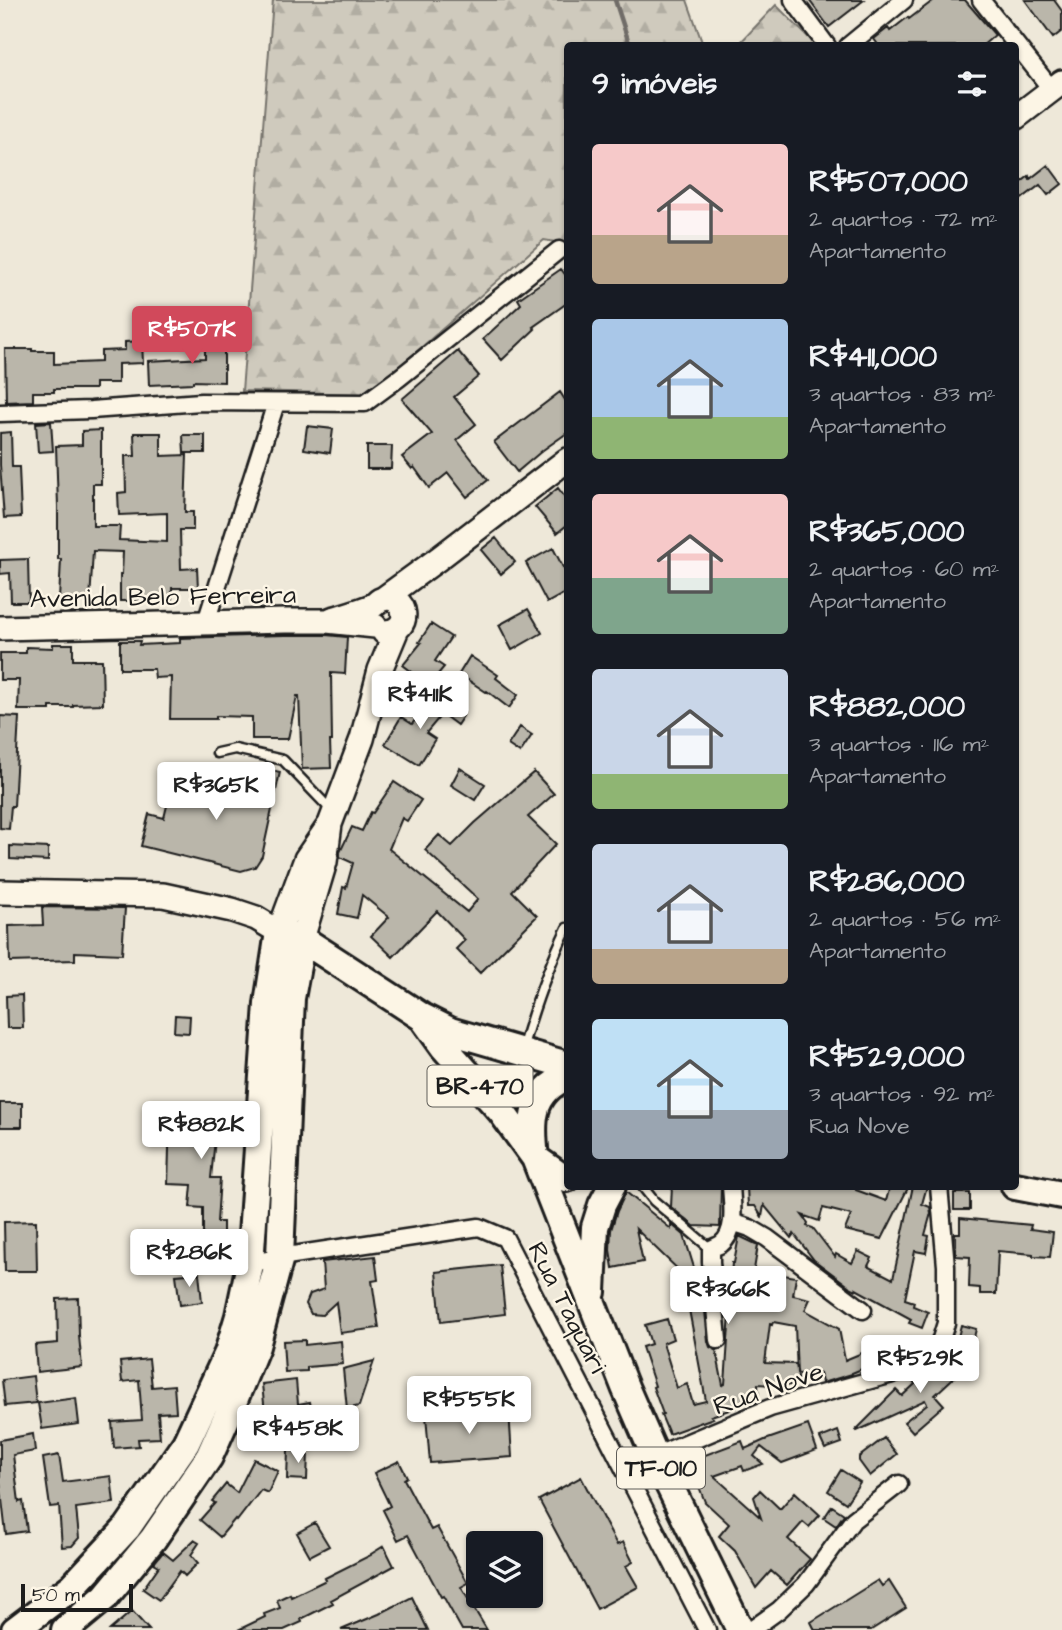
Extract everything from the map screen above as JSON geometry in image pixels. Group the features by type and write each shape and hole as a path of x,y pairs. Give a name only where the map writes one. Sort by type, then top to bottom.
{"main road":[{"path":"1019,115 1057,86"},
{"name":"Avenida Belo Ferreira","path":"0,628 327,621 385,617 438,559 564,462"},
{"path":"15,1630 73,1586 127,1528 186,1443 229,1353 250,1264 268,1004 290,936 324,862 332,818 362,739 380,670 385,617"},
{"path":"0,892 163,895 232,910 256,918 290,936"},
{"path":"65,1630 105,1597 153,1539 209,1457 256,1346 280,1257 290,936"},
{"name":"BR-470","path":"290,936 422,1017 450,1031 564,1064"},
{"name":"BR-470","path":"422,1017 443,1046 501,1111 535,1158 564,1177"},
{"path":"564,1079 550,1087 536,1108 532,1119 535,1158 591,1301"},
{"path":"1019,1187 1062,1195"},
{"path":"591,1301 595,1227 610,1190"},
{"name":"TF-010","path":"591,1301 655,1457 740,1630"},
{"path":"186,1443 209,1457"}],"street":[{"path":"793,0 824,42"},
{"path":"853,42 904,0"},
{"path":"981,0 1018,42"},
{"path":"1019,43 1057,86"},
{"path":"0,413 201,402 365,403 559,250"},
{"path":"206,622 276,403"},
{"path":"718,1340 711,1249 723,1243 732,1223 731,1190"},
{"name":"Rua Nove","path":"655,1457 770,1408 919,1365 933,1352 946,1323 946,1266 939,1190"},
{"path":"732,1223 750,1228 767,1238 863,1310"},
{"name":"Rua Taquari","path":"250,1264 280,1257 479,1227 505,1238 707,1630"},
{"path":"751,1630 779,1610 806,1584 853,1520 900,1484"}],"lane":[{"path":"217,753 235,750 283,760 332,818"},
{"path":"522,1052 531,1017 564,934"},
{"path":"645,1190 654,1201 711,1249"}],"green space":[{"path":"273,0 687,0 702,42 564,42 564,243 544,240 368,394 242,391"},
{"path":"776,5 813,42 741,42"}],"building":[{"path":"809,0 864,0 829,27"},
{"path":"934,0 965,0 995,35 987,42 876,42 874,39 888,28 890,31 908,17 909,19"},
{"path":"1025,0 1054,0 1062,11 1062,31 1053,38"},
{"path":"1048,165 1062,184 1048,195 1040,185 1019,201 1019,184 1029,176 1030,179"},
{"path":"561,269 564,273 564,305 533,327 535,329 502,360 483,339 521,304 518,299"},
{"path":"205,333 224,333 224,382 193,381 149,385 148,361 205,358"},
{"path":"142,341 143,363 118,364 118,383 95,383 95,389 33,392 33,401 6,402 5,349 54,351 54,364 101,362 101,351 125,350 125,342"},
{"path":"458,351 479,376 454,397 476,424 457,440 488,480 467,497 448,473 429,488 414,467 412,469 402,457 432,434 402,399"},
{"path":"560,392 564,398 564,435 517,472 494,442"},
{"path":"51,422 53,451 38,452 36,423"},
{"path":"307,426 333,429 330,453 304,449"},
{"path":"101,430 101,484 93,484 93,526 120,526 119,540 167,542 167,513 119,515 118,493 126,492 125,456 135,456 134,433 161,433 161,456 187,455 185,512 193,512 193,530 180,530 181,569 197,568 198,588 172,588 172,602 120,601 123,552 93,551 90,601 59,600 61,559 58,559 56,446 82,445 82,431"},
{"path":"11,432 12,467 19,467 21,517 4,518 0,433"},
{"path":"183,435 205,435 205,453 184,453"},
{"path":"367,446 392,446 391,469 367,469"},
{"path":"558,488 564,496 564,527 557,533 535,507"},
{"path":"496,538 515,562 501,574 481,550"},
{"path":"553,548 564,569 564,594 547,603 526,563"},
{"path":"28,559 29,602 11,602 10,573 0,574 0,560"},
{"path":"528,609 542,633 512,650 499,625"},
{"path":"431,624 451,637 435,661 444,667 429,685 403,665 421,643 419,642"},
{"path":"285,635 347,637 345,674 331,673 331,768 302,769 299,696 288,739 252,739 252,717 170,719 171,677 155,678 154,669 120,669 120,641 140,641 139,645 180,643 180,638"},
{"path":"53,644 73,644 73,660 102,660 103,704 50,707 50,710 18,710 19,680 0,680 0,653 26,653 26,647 53,648"},
{"path":"470,656 498,675 496,678 518,695 509,708 459,674"},
{"path":"435,696 463,716 457,725 442,714 426,733 435,739 419,765 385,744 401,717 412,724"},
{"path":"0,716 19,717 14,806 11,806 9,829 0,828"},
{"path":"520,727 532,735 520,753 508,745"},
{"path":"460,768 485,784 475,800 451,785"},
{"path":"266,769 280,772 262,856 255,867 241,871 141,846 149,814 164,818 174,777 226,789 228,776 262,784"},
{"path":"534,772 554,794 528,817 556,844 512,891 537,916 480,973 456,949 465,940 437,911 393,957 371,936 389,917 362,895 357,918 338,914 343,887 346,888 353,863 340,857 340,852 352,827 362,831 371,812 373,813 394,782 421,800 407,821 402,818 389,849 467,912 478,899 425,850 439,835 452,846"},
{"path":"10,846 48,848 48,861 10,859"},
{"path":"42,907 125,908 122,954 75,952 75,960 10,962 9,926 43,925"},
{"path":"22,995 23,1028 7,1028 6,996"},
{"path":"175,1015 190,1016 189,1033 174,1032"},
{"path":"0,1103 22,1103 22,1127 0,1127"},
{"path":"199,1109 244,1116 243,1143 215,1139 211,1178 220,1178 217,1222 223,1222 223,1244 203,1244 203,1208 190,1207 192,1185 168,1184 170,1114 198,1115"},
{"path":"672,1190 721,1190 720,1227 694,1226 671,1207"},
{"path":"747,1190 856,1190 886,1201 889,1190 907,1190 882,1239 845,1230 851,1215 823,1208 819,1221 802,1215 808,1223 807,1226 813,1228 835,1257 836,1254 852,1263 858,1251 872,1258 868,1266 893,1279 912,1190 926,1190 922,1204 930,1207 931,1213 925,1235 929,1236 926,1253 915,1251 905,1299 914,1302 913,1306 928,1312 922,1328 909,1323 911,1319 850,1287 814,1260 794,1234 791,1238 764,1205 762,1217 755,1206 748,1206"},
{"path":"626,1192 671,1229 671,1224 684,1235 703,1291 708,1341 710,1347 716,1350 723,1385 732,1263 739,1236 758,1245 754,1270 796,1277 793,1295 810,1299 805,1310 839,1329 845,1360 869,1350 874,1364 822,1383 820,1373 797,1374 799,1384 758,1384 759,1401 734,1404 735,1408 669,1434 642,1347 651,1344 645,1325 667,1319 673,1339 663,1343 677,1388 687,1384 693,1404 706,1401 688,1304 686,1305 678,1280 686,1277 636,1229 643,1262 613,1268 611,1230","holes":["773,1322 795,1326 797,1369 796,1364 765,1363 770,1324"]},
{"path":"954,1193 970,1193 970,1210 954,1210"},
{"path":"960,1218 1031,1225 1030,1229 1053,1232 1050,1257 998,1251 996,1294 980,1294 980,1288 969,1287 970,1257 956,1256 955,1233 960,1233"},
{"path":"36,1221 37,1271 5,1271 4,1222"},
{"path":"375,1256 378,1280 372,1281 379,1328 340,1333 336,1302 322,1315 311,1314 306,1304 310,1294 324,1289 322,1262"},
{"path":"500,1265 505,1314 441,1322 436,1272"},
{"path":"199,1273 202,1302 180,1305 176,1275"},
{"path":"78,1298 82,1367 37,1372 35,1345 58,1343 57,1299"},
{"path":"961,1325 976,1329 972,1346 957,1341"},
{"path":"305,1340 305,1345 341,1341 343,1364 285,1372 283,1341"},
{"path":"904,1340 914,1352 897,1361 889,1352"},
{"path":"953,1352 966,1366 935,1395 944,1405 913,1432 904,1422 927,1404 925,1400 856,1430 896,1390 902,1396 915,1384 912,1379 919,1376 922,1379"},
{"path":"149,1359 152,1387 174,1385 176,1412 158,1413 160,1438 138,1439 139,1446 114,1448 112,1422 142,1420 139,1380 122,1382 120,1362"},
{"path":"374,1361 359,1406 347,1409 343,1369"},
{"path":"33,1376 36,1403 5,1406 2,1380"},
{"path":"296,1380 298,1404 310,1402 313,1418 297,1421 295,1447 256,1443 259,1422 266,1423 262,1384"},
{"path":"76,1398 79,1424 42,1429 38,1403"},
{"path":"509,1410 512,1457 430,1463 426,1416"},
{"path":"808,1425 817,1450 782,1463 761,1447 754,1456 763,1464 744,1471 742,1466 714,1476 761,1518 754,1497 760,1490 780,1509 795,1492 820,1515 809,1527 803,1522 788,1539 810,1559 787,1585 771,1571 756,1588 735,1551 719,1536 729,1524 705,1502 689,1461 742,1441 745,1449"},
{"path":"838,1431 842,1443 825,1449 820,1438"},
{"path":"33,1434 35,1451 13,1455 19,1502 23,1501 27,1531 6,1534 0,1482 0,1440"},
{"path":"884,1438 897,1454 870,1476 859,1457"},
{"path":"288,1450 308,1451 307,1480 287,1479"},
{"path":"59,1455 63,1482 111,1476 114,1503 76,1508 79,1538 72,1546 62,1547 59,1506 50,1507 43,1458"},
{"path":"254,1459 278,1471 268,1493 261,1490 237,1521 235,1519 220,1537 200,1520 215,1503 212,1501 226,1484 237,1493"},
{"path":"399,1461 407,1477 404,1479 431,1530 437,1527 466,1579 466,1584 461,1587 466,1595 466,1608 474,1608 487,1630 462,1630 408,1535 398,1540 383,1510 390,1506 374,1473"},
{"path":"841,1470 860,1482 846,1503 828,1491"},
{"path":"581,1477 617,1545 623,1542 633,1562 626,1566 638,1587 597,1609 539,1500"},
{"path":"832,1506 844,1514 836,1526 824,1518"},
{"path":"315,1523 329,1546 310,1556 297,1533"},
{"path":"194,1540 199,1543 191,1555 198,1563 185,1576 180,1571 159,1600 143,1589 159,1566 154,1563 163,1552 173,1560"},
{"path":"384,1546 394,1566 331,1600 333,1603 301,1619 302,1622 284,1630 238,1630 265,1617 264,1614 280,1608 277,1600 290,1594 291,1597 326,1580 325,1578"},
{"path":"878,1580 882,1586 889,1581 906,1608 871,1630 815,1630 811,1622"},
{"path":"412,1597 428,1630 341,1630 379,1614"},
{"path":"132,1611 149,1630 110,1630"}],"waterway":[{"path":"615,0 629,42"}]}
